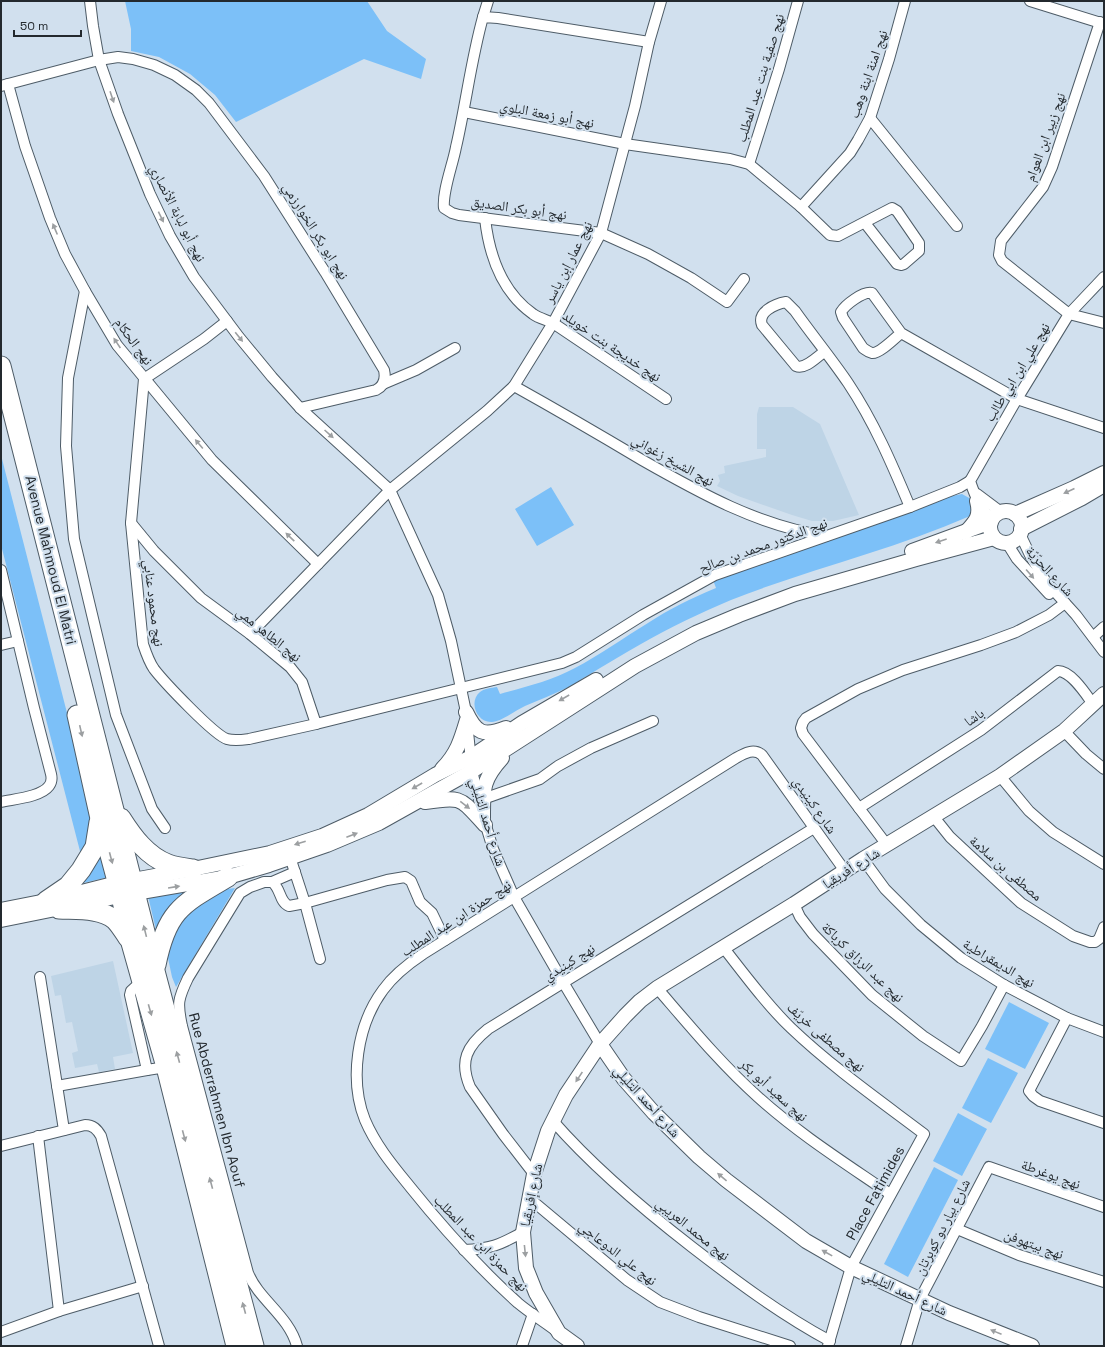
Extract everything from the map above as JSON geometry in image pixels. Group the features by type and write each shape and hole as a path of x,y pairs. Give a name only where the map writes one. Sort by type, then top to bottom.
{"highway":[{"name":"Avenue Mahmoud El Matri","path":"1,366 101,755 106,809"},
{"name":"Avenue Mahmoud El Matri","path":"1,413 65,666 106,809"},
{"path":"106,809 149,852 169,864 193,870"},
{"path":"106,809 148,976 254,1346"},
{"path":"52,905 81,870 91,855 106,809"},
{"path":"148,976 169,922 175,914 199,894 228,877"},
{"path":"126,888 131,943"},
{"path":"52,905 92,911 110,917 119,925 131,943 148,976 166,1067 235,1344"}],"main road":[{"path":"1015,514 1104,473"},
{"path":"126,888 228,877 290,858 365,830 472,771 634,666 696,632 738,614 795,594 916,559 1001,541 1015,540 1021,532 1104,485"},
{"path":"965,533 978,516 979,508 973,491"},
{"path":"1,920 52,905 126,888 193,870 270,853 322,836 368,815 435,775 471,757 522,723 632,659 693,626 791,587 914,551 965,533 994,518 1010,512 1019,518 1021,532"},
{"path":"994,518 990,528 991,534 1001,541"},
{"name":"شارع أفريقيا","path":"600,1044 630,1011 657,988 794,904 862,859 1000,776 1064,732 1099,699"},
{"path":"466,716 474,726 484,732 491,733 522,723"},
{"path":"435,775 449,762 456,752 466,716"},
{"path":"485,822 483,799 484,784 488,774 520,741"},
{"path":"414,804 446,799 460,800 485,822"},
{"path":"1,910 52,905"},
{"name":"شارع إفريقيا","path":"577,1346 559,1333 536,1293 526,1268 523,1232 534,1174 543,1144 566,1095 600,1044"},
{"name":"شارع أحمد التليلي","path":"600,1044 624,1079 654,1113 699,1157 726,1180 806,1241 851,1267 949,1313 1032,1346"}],"street":[{"name":"نهج أبو لبابة الأنصاري","path":"90,1 99,60 118,114 150,194 170,236 191,271 226,321 272,377 300,408 390,490"},
{"name":"نهج أبو بكر الصديق","path":"488,1 483,17 464,112 444,198 444,208 452,213 601,233 654,258 691,278 727,302 744,279"},
{"name":"نهج عمار إبن ياسر","path":"250,634 390,490 460,434 514,386 553,322 601,233 625,144 649,42 661,1"},
{"name":"نهج صفية بنت عبد المطلب","path":"749,164 798,1"},
{"name":"نهج امنة ابنة وهب","path":"801,207 850,153 870,118 889,59 905,1"},
{"path":"1030,1 1102,23"},
{"path":"483,17 498,18 649,42"},
{"name":"نهج زبير ابن العوام","path":"1068,314 1002,262 999,255 1001,241 1047,180 1102,23"},
{"name":"نهج ابو بكر الخوارزمي","path":"5,85 99,60 118,57 133,58 154,65 175,75 196,90 209,103 233,133 264,176 325,272 384,370 385,374 383,384"},
{"name":"نهج الحكام","path":"5,85 37,184 65,254 117,344 212,460 318,564"},
{"name":"نهج أبو زمعة البلوي","path":"464,112 625,144"},
{"path":"870,118 957,226"},
{"path":"625,144 749,164 801,207 822,229 833,236 838,236 890,209 895,209 919,243 919,251 904,264 897,264 865,223"},
{"name":"نهج خديجة بنت خويلد","path":"485,218 487,236 495,264 502,278 518,300 534,315 553,322 666,399"},
{"name":"نهج علي ابن ابي طالب","path":"973,491 1017,399 1068,314 1104,277"},
{"path":"85,291 68,378 66,446 74,539 116,715 149,802 165,828"},
{"path":"901,333 878,352 868,352 863,348 843,318 841,312 844,307 865,293 872,293 901,333 1017,399 1104,428"},
{"path":"824,352 804,366 796,366 762,325 760,320 762,315 765,311 786,302 795,311 848,383 867,414 886,450 910,507"},
{"path":"1068,314 1104,323"},
{"path":"144,378 204,339 226,321"},
{"path":"300,408 376,390 383,384 416,370 455,348"},
{"name":"نهج محمود عنابي","path":"144,378 131,523 143,644 146,655 165,682 216,732 226,739 238,741 316,724"},
{"name":"نهج الشيخ زغواني","path":"514,386 702,494 774,524 829,536"},
{"name":"نهج الدكتور محمد بن صالح","path":"461,688 562,663 643,615 715,575 910,507 960,487 973,491"},
{"name":"شارع أحمد التليلي","path":"390,490 438,596 451,641 466,716 472,771 493,849 514,897 600,1044"},
{"path":"973,491 986,502 994,518"},
{"name":"نهج الطاهر ممي","path":"131,523 154,551 201,598 283,660 296,674 302,682 316,724"},
{"name":"شارع الحرّيّة","path":"1021,532 1031,557 1046,582 1063,605"},
{"name":"شارع الحرّيّة","path":"1001,541 1063,605 1076,615 1104,652"},
{"path":"1,570 52,774 50,786 39,793 1,802"},
{"path":"887,845 803,734 801,728 803,722 806,718 858,689 904,670 1016,632 1036,623 1063,605"},
{"path":"1093,637 1104,627"},
{"path":"1,645 18,641"},
{"name":"باشا","path":"859,808 981,730 1058,671 1069,674 1099,699"},
{"path":"316,724 461,688"},
{"path":"483,799 540,779 558,766 591,748 653,721"},
{"path":"1064,732 1086,754 1104,769"},
{"name":"نهج حمزة ابن عبد المطلب","path":"559,1333 519,1304 464,1250 388,1160 373,1137 365,1120 360,1104 356,1076 358,1053 371,1011 382,991 406,966 445,940 744,754 756,751 762,755"},
{"name":"شارع كينيدي","path":"762,755 845,871"},
{"path":"1000,776 1029,811 1053,832 1104,864"},
{"name":"مصطفى بن سلامة","path":"934,817 950,837 1021,903 1073,936 1090,942 1095,942 1099,939 1104,927"},
{"name":"نهج كينيدي","path":"534,1174 502,1134 470,1088 464,1067 471,1046 479,1036 563,982 814,828"},
{"path":"290,858 305,903 320,958"},
{"name":"نهج الديمقراطية","path":"862,859 885,889 921,925 961,958 1004,985 1067,1018 1104,1032"},
{"name":"Rue Abderrahmen Ibn Aouf","path":"295,872 272,882 264,882 244,889 237,896 188,978 180,997 178,1010 248,1272 257,1290 286,1323 295,1338 297,1346"},
{"path":"272,882 277,886 284,903 286,905 294,906 355,888 405,877 411,880 419,900 432,913 445,940"},
{"name":"نهج عبد الرزاق كرباكة","path":"794,904 800,917 813,934 872,995 923,1036 961,1061 1004,985"},
{"name":"نهج مصطفى خريّف","path":"723,947 770,1006 791,1028 853,1081 924,1134"},
{"path":"146,1070 130,995 131,991 148,976"},
{"path":"40,977 64,1130"},
{"name":"نهج سعيد أبو بكر","path":"657,988 715,1054 758,1097 806,1137 890,1194"},
{"path":"1067,1018 1029,1091 1040,1101 1104,1123"},
{"path":"57,1086 166,1067"},
{"name":"نهج محمد العريبي","path":"553,1121 612,1181 669,1229 739,1283 829,1343"},
{"path":"1,1146 38,1136 90,1125 98,1131 101,1136 159,1346"},
{"name":"Place Fatimides","path":"851,1267 924,1134"},
{"path":"38,1136 59,1311"},
{"name":"نهج يوغرطة","path":"989,1167 1104,1207"},
{"name":"شارع بيار دو كوبرتان","path":"906,1346 920,1299 989,1167"},
{"name":"نهج علي الدوعاجي","path":"529,1198 627,1280 660,1302 699,1317 790,1346"},
{"name":"نهج بيتهوفن","path":"957,1229 1019,1255 1104,1282"},
{"path":"464,1250 481,1249 503,1243 523,1232"},
{"path":"829,1343 851,1267"},
{"path":"1,1332 59,1311 143,1286"},
{"path":"522,1346 533,1314"}],"shaded area":[{"path":"125,1 367,1 387,31 426,59 421,79 364,59 236,122 215,95 190,74 159,57 131,51 131,29"},
{"path":"759,407 793,407 820,424 859,515 833,521 812,521 738,496 717,486 720,481 718,475 725,473 724,466 766,457 766,449 757,449 757,414"},
{"path":"1,455 109,877 74,885 81,855 1,545"},
{"path":"551,487 574,525 537,546 515,509"},
{"path":"962,494 971,499 974,508 970,516 911,539 731,600 686,620 652,638 569,687 525,706 500,720 492,722 478,716 475,701 476,696 480,692 488,688 497,687 500,694 566,673 593,658 664,613 716,588 713,580 947,497"},
{"path":"194,887 157,934 148,896"},
{"path":"235,888 176,987 168,958 169,944 186,909 219,890"},
{"path":"113,961 133,1053 113,1057 115,1069 99,1072 97,1064 75,1068 72,1053 78,1051 72,1022 66,1023 61,995 55,996 51,976"},
{"path":"1009,1002 1049,1023 1025,1069 985,1049"},
{"path":"988,1058 1018,1073 991,1123 962,1108"},
{"path":"958,1113 987,1129 962,1176 933,1161"},
{"path":"934,1167 958,1180 908,1277 884,1264"}]}
